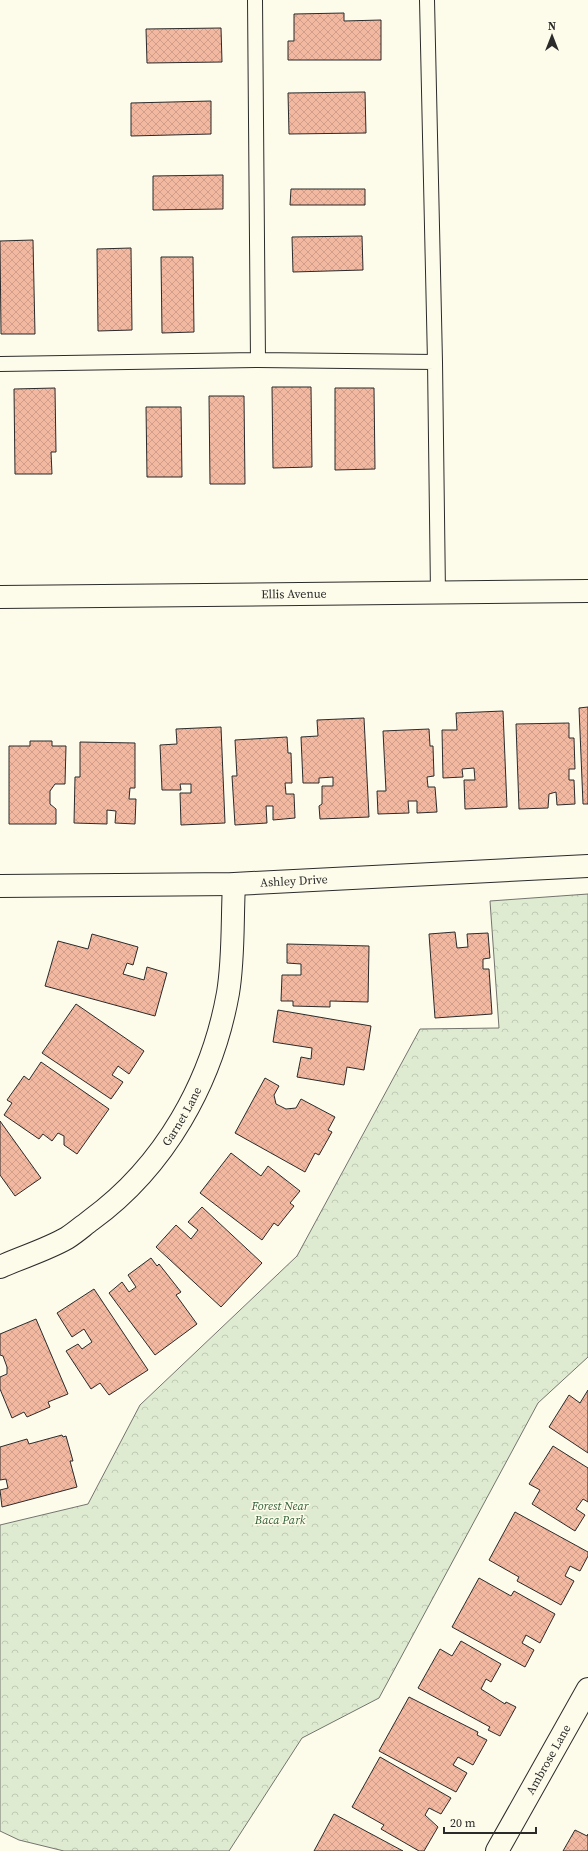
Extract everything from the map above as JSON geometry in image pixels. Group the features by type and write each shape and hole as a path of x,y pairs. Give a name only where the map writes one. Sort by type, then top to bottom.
{"street":[{"name":"Ellis Avenue","path":"0,597 588,592"},
{"name":"Ashley Drive","path":"0,886 234,884 588,866"},
{"name":"Garnet Lane","path":"0,1267 67,1238 108,1208 142,1176 192,1103 212,1055 228,992 234,884"},
{"name":"Ambrose Lane","path":"497,1851 588,1689"}],"lane":[{"path":"255,0 258,360"},
{"path":"427,0 435,362 438,593"},
{"path":"0,364 258,360 435,362"}],"green space":[{"name":"Forest Near Baca Park","path":"588,894 588,1357 538,1403 379,1698 302,1738 229,1851 64,1851 19,1840 0,1831 0,1525 88,1504 140,1405 297,1256 420,1029 499,1028 490,901"}],"building":[{"path":"344,13 344,21 381,20 381,60 288,60 288,41 294,41 294,14"},
{"path":"221,28 222,62 147,63 146,29"},
{"path":"365,92 366,133 289,134 288,93"},
{"path":"211,101 211,134 131,136 131,103"},
{"path":"223,175 223,209 153,210 153,176"},
{"path":"291,189 365,189 365,205 290,205"},
{"path":"362,236 363,270 293,272 292,237"},
{"path":"33,240 35,334 1,334 0,241"},
{"path":"131,248 132,330 98,331 97,249"},
{"path":"161,257 193,257 194,332 162,333"},
{"path":"272,387 311,387 312,467 273,468"},
{"path":"55,388 56,452 51,452 52,474 15,474 14,389"},
{"path":"335,388 374,388 375,469 335,470"},
{"path":"209,396 244,396 245,484 210,484"},
{"path":"146,407 181,407 182,477 147,477"},
{"path":"588,707 588,804 583,804 579,708"},
{"path":"503,711 507,807 465,809 464,780 475,780 474,768 462,769 463,777 443,778 442,730 457,730 456,713"},
{"path":"364,718 369,817 320,819 319,806 322,804 322,786 333,786 333,777 319,778 319,783 303,783 301,737 318,736 317,720"},
{"path":"569,723 569,738 574,738 575,769 569,769 569,780 574,780 575,804 557,805 556,792 549,794 548,808 519,809 516,724"},
{"path":"221,727 225,823 181,825 180,793 191,793 191,784 180,784 181,790 162,790 160,745 177,744 176,729"},
{"path":"429,729 430,746 433,746 434,776 427,777 428,787 435,787 437,812 417,813 417,801 408,801 409,813 378,814 377,791 386,791 383,731"},
{"path":"287,737 288,753 291,753 292,783 285,783 286,794 294,794 295,818 273,820 273,806 266,806 267,823 235,825 232,776 237,776 235,740"},
{"path":"30,741 52,741 52,746 66,746 65,784 55,784 50,791 50,804 56,809 56,824 9,824 9,746 30,746"},
{"path":"80,742 135,743 135,788 130,788 129,799 136,799 135,824 115,823 116,811 107,810 107,824 74,823 75,777 80,777"},
{"path":"455,932 457,948 468,947 467,934 488,933 490,958 483,959 483,969 489,969 492,1014 435,1018 429,934"},
{"path":"92,934 138,947 133,965 127,963 123,974 144,980 147,967 167,973 155,1016 45,986 58,941 88,949"},
{"path":"287,944 369,946 368,1002 330,1001 330,1007 293,1006 293,1001 281,1001 282,975 301,975 301,964 287,963"},
{"path":"76,1004 144,1051 129,1074 118,1066 112,1075 123,1082 111,1099 42,1053"},
{"path":"278,1010 371,1026 364,1070 347,1067 344,1085 297,1077 301,1057 311,1059 312,1048 273,1042"},
{"path":"41,1062 109,1109 77,1154 64,1145 64,1136 58,1133 52,1141 43,1134 39,1139 4,1115 12,1103 7,1100 24,1076 29,1080"},
{"path":"265,1078 279,1086 274,1095 276,1104 286,1109 296,1108 301,1099 335,1117 328,1130 332,1132 319,1155 315,1153 305,1172 235,1133"},
{"path":"0,1121 41,1178 15,1196 0,1175"},
{"path":"231,1153 261,1176 268,1166 300,1191 290,1203 294,1206 278,1226 274,1223 262,1240 200,1193"},
{"path":"202,1207 262,1263 221,1307 156,1247 176,1225 191,1239 198,1230 188,1222"},
{"path":"151,1258 157,1266 159,1264 181,1292 176,1295 197,1324 155,1355 109,1293 122,1282 129,1292 136,1287 128,1275"},
{"path":"94,1289 148,1370 109,1395 100,1383 91,1389 66,1351 78,1344 82,1349 92,1342 84,1329 72,1337 57,1313"},
{"path":"36,1319 68,1394 48,1402 50,1407 27,1417 24,1412 12,1418 0,1389 0,1377 7,1374 7,1367 3,1356 0,1355 0,1334"},
{"path":"588,1390 588,1453 549,1427 569,1395 580,1403"},
{"path":"62,1435 63,1437 66,1436 73,1461 70,1461 77,1487 2,1507 0,1490 8,1488 6,1479 0,1480 0,1447 27,1439 29,1444"},
{"path":"553,1446 588,1468 588,1502 583,1499 576,1509 585,1515 575,1531 532,1504 540,1490 529,1484"},
{"path":"515,1512 588,1552 588,1556 580,1571 570,1566 565,1576 574,1581 561,1605 517,1581 519,1577 489,1560"},
{"path":"479,1578 511,1596 514,1591 555,1614 540,1643 526,1635 522,1643 534,1650 525,1667 452,1627"},
{"path":"461,1641 501,1664 491,1682 486,1679 481,1689 505,1704 506,1702 516,1707 500,1736 488,1730 490,1727 418,1688 440,1649 452,1656"},
{"path":"409,1697 478,1732 477,1735 487,1740 473,1765 458,1757 453,1765 467,1773 456,1792 379,1751"},
{"path":"380,1757 451,1798 441,1814 429,1808 425,1815 438,1827 424,1851 419,1851 381,1829 384,1825 352,1807"},
{"path":"334,1814 403,1851 314,1851"},
{"path":"575,1830 587,1836 588,1834 588,1851 563,1851"}]}
